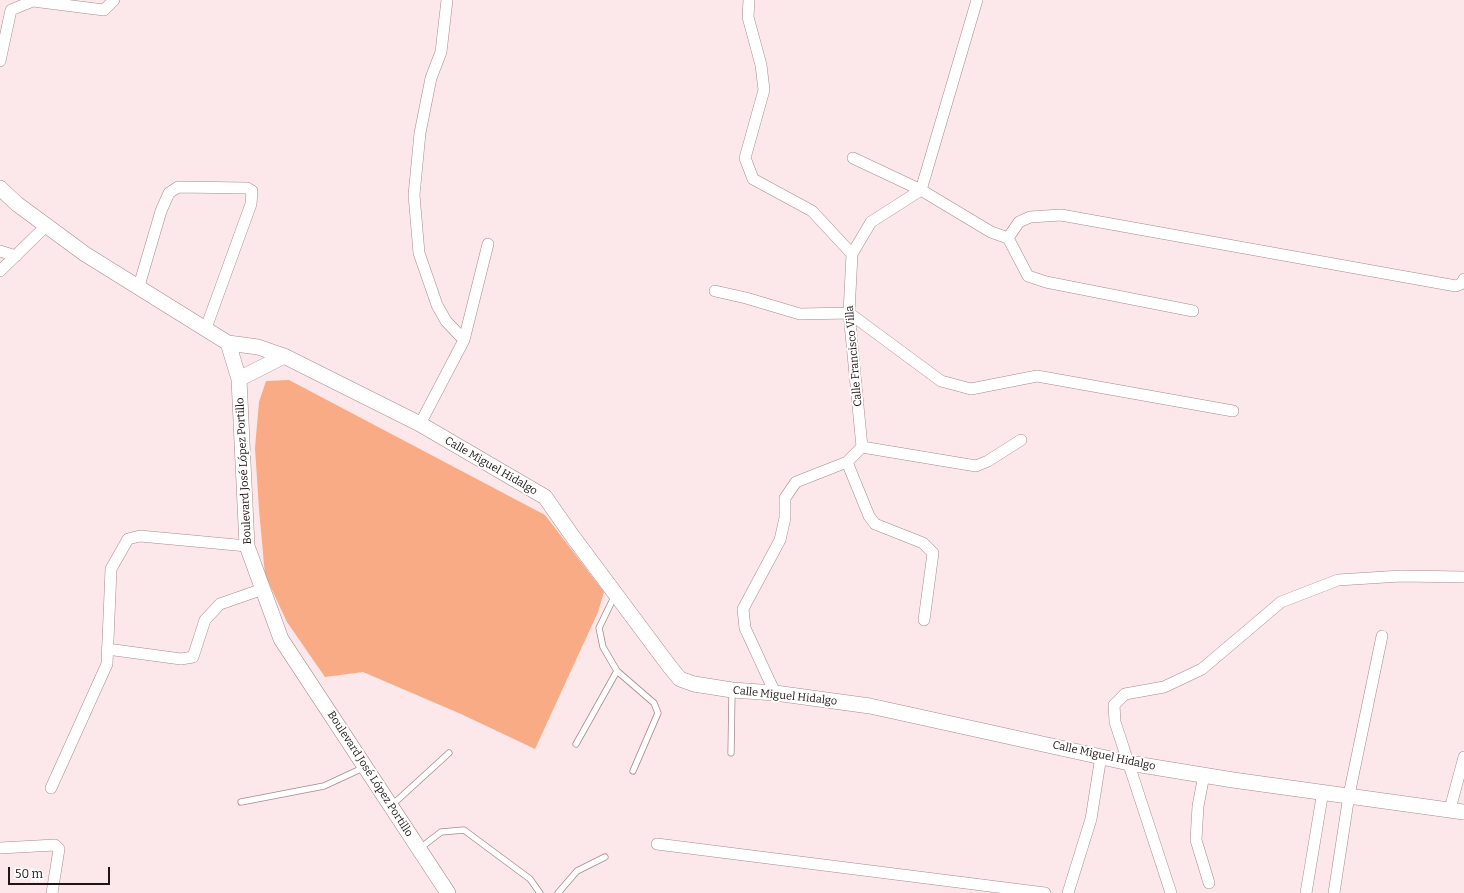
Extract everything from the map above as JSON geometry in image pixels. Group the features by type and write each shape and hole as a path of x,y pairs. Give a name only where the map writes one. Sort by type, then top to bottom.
{"street":[{"path":"0,61 11,10 33,1 104,10 114,0"},
{"path":"447,0 441,52 432,78 420,133 414,195 418,253 437,305 446,321 464,340"},
{"path":"749,0 748,16 761,65 764,90 745,158 753,179 812,211 852,254"},
{"path":"921,190 977,0"},
{"path":"853,158 921,190 991,232 1008,238 1028,276 1046,282 1193,311"},
{"path":"139,286 161,211 169,193 178,187 246,188 252,191 251,204 206,328"},
{"path":"0,188 17,204 85,254 139,286 228,343"},
{"name":"Calle Francisco Villa","path":"862,447 849,313 852,254 871,222 921,190"},
{"path":"1008,238 1019,222 1030,217 1061,215 1456,286 1461,284 1464,279"},
{"path":"0,271 46,226"},
{"path":"420,424 464,340 488,244"},
{"path":"0,251 16,256"},
{"path":"715,291 746,298 800,314 849,313 941,381 971,390 1037,376 1233,411"},
{"name":"Calle Miguel Hidalgo","path":"228,343 258,347 284,356 420,424 545,496 615,594 680,679 694,684 732,690 775,693 870,706 1129,763 1204,775 1457,810"},
{"name":"Boulevard José López Portillo","path":"228,343 239,380 247,546 281,639 448,893"},
{"path":"239,380 284,356"},
{"path":"775,693 745,628 742,610 780,540 785,518 785,498 796,482 847,462 862,447 976,466 988,461 1021,440"},
{"path":"847,462 869,516 875,524 923,544 933,553 924,620"},
{"path":"51,788 107,664 111,569 128,539 140,536 247,546"},
{"path":"1171,893 1115,722 1114,705 1124,694 1164,687 1202,669 1281,602 1338,580 1401,576 1464,577"},
{"path":"107,649 181,659 193,656 205,620 220,604 263,589"},
{"path":"1334,893 1349,795 1382,636"},
{"path":"1068,893 1091,819 1101,756"},
{"path":"1457,810 1464,757"},
{"path":"1204,775 1198,806 1196,840 1209,883"},
{"path":"1306,893 1322,791"},
{"path":"656,844 1045,893"},
{"path":"0,848 55,845 59,849 52,893"}],"lane":[{"path":"615,594 599,628 603,647 616,671 654,703 658,713 633,772"},
{"path":"576,744 616,671"},
{"path":"731,753 732,690"},
{"path":"391,806 448,753"},
{"path":"241,802 324,786 365,766"},
{"path":"419,849 441,832 464,830 530,879 540,893"},
{"path":"558,893 577,871 605,857"}],"shaded area":[{"path":"289,380 545,515 604,592 598,612 535,749 461,714 363,672 325,677 287,622 265,575 255,448 259,402 266,381"}]}
